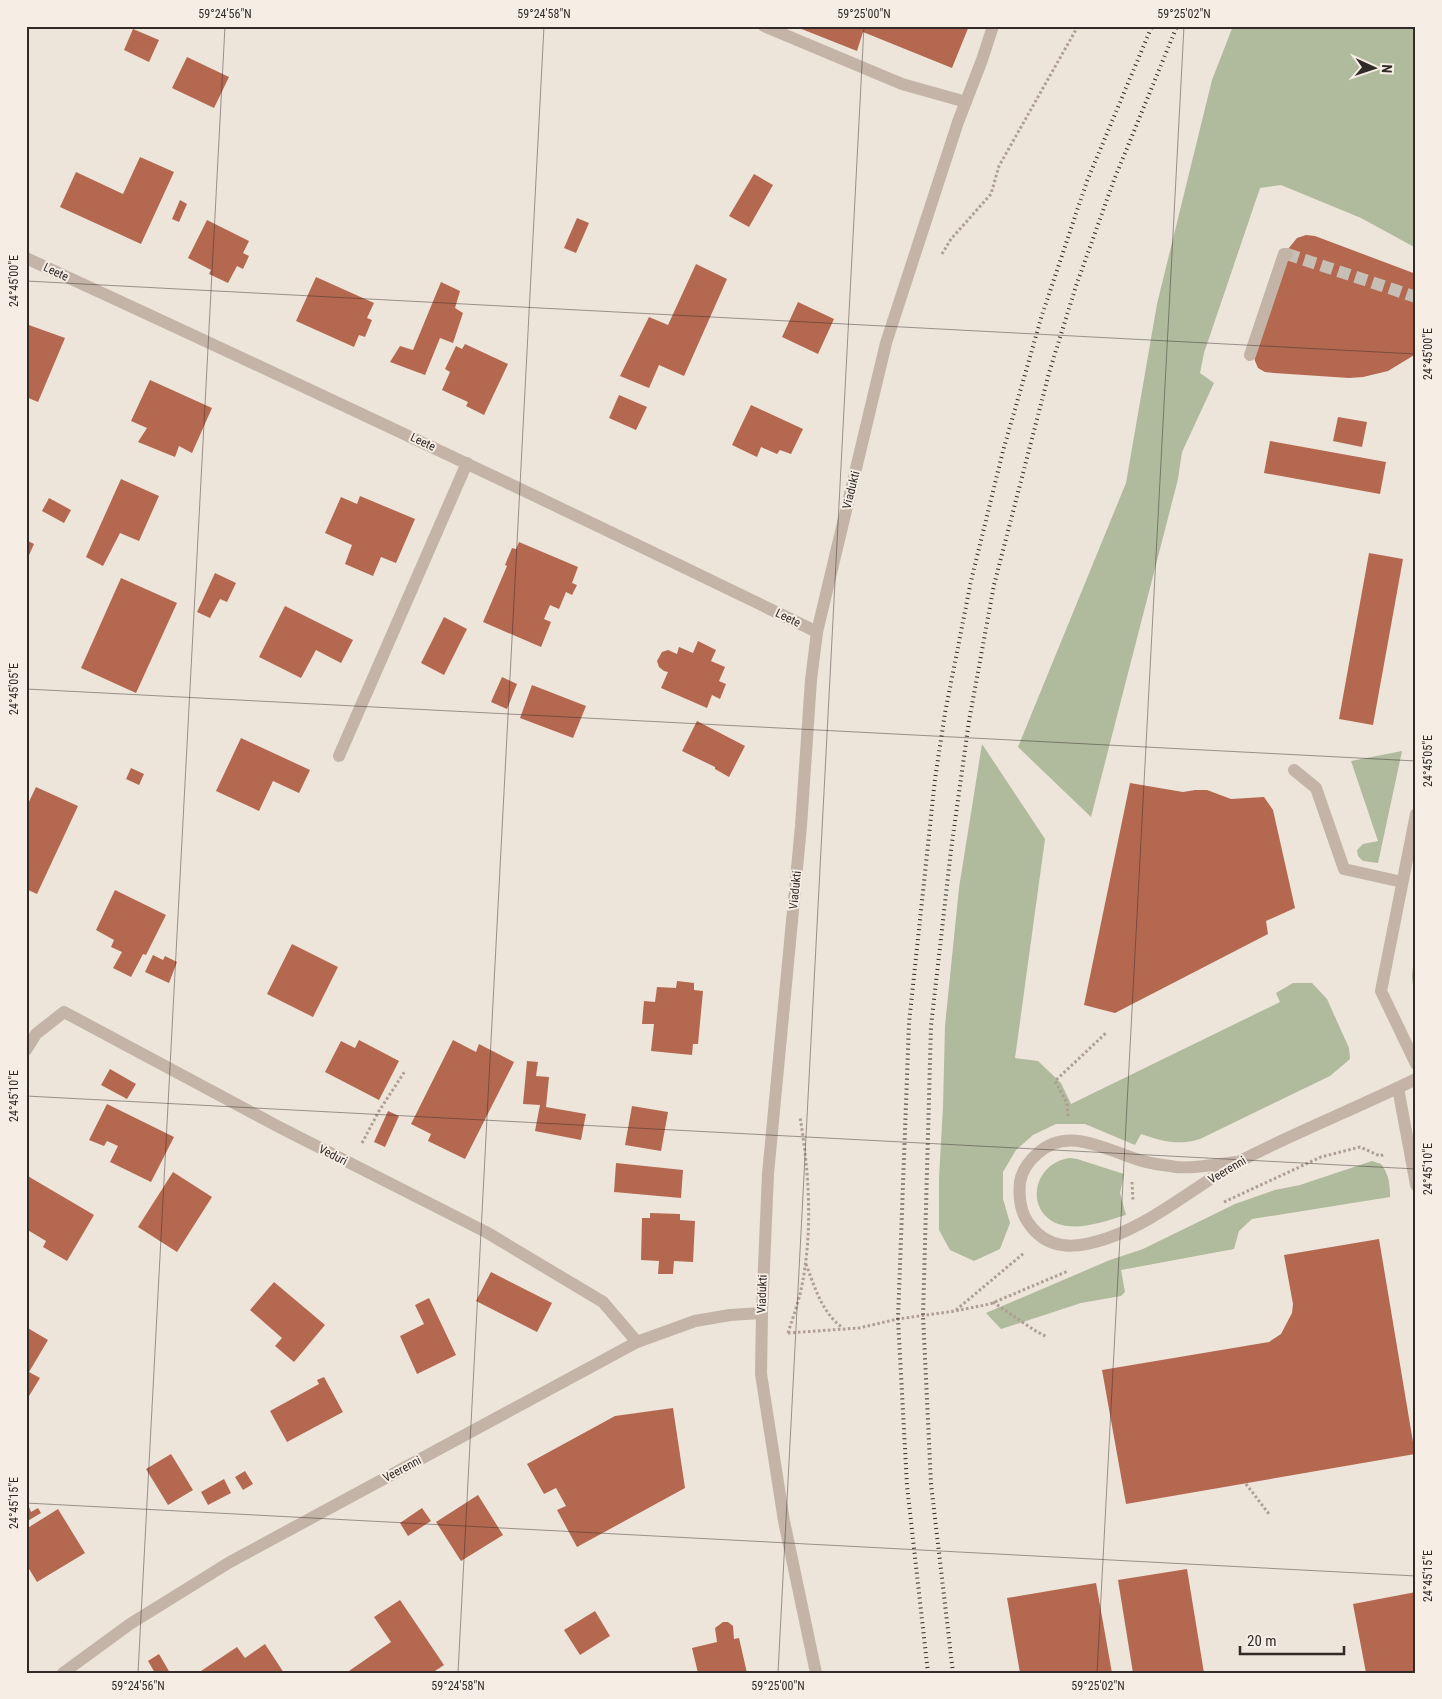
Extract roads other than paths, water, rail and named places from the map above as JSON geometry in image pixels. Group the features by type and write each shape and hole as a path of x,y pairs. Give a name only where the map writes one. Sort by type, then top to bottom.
{"street":[{"path":"764,26 902,84 966,102"},
{"name":"Viadukti","path":"816,1673 784,1521 761,1374 768,1174 801,826 811,680 817,632 886,343 958,122 993,26"},
{"path":"1250,355 1284,254 1287,254"},
{"name":"Leete","path":"26,258 269,369 630,540 817,632"},
{"path":"338,756 467,463"},
{"path":"1294,770 1316,788 1344,869 1402,882"},
{"path":"1416,814 1381,991 1416,1064"},
{"name":"Veduri","path":"26,1050 36,1034 64,1012 279,1128 486,1232 603,1302 637,1342"},
{"name":"Veerenni","path":"1236,1162 1179,1168 1141,1161 1086,1141 1070,1140 1054,1143 1041,1150 1029,1161 1021,1177 1020,1206 1024,1217 1031,1227 1040,1236 1055,1244 1072,1246 1107,1239 1142,1224 1236,1162 1416,1079"},
{"path":"1398,1088 1416,1185"},
{"name":"Veerenni","path":"63,1673 130,1624 230,1562 637,1342 694,1321 730,1315 762,1313"}],"tunnel":[{"path":"1287,254 1416,297"}],"railway":[{"path":"928,1673 907,1486 898,1319 909,1023 935,779 945,713 971,581 1003,451 1042,315 1087,181 1152,26"},
{"path":"953,1673 931,1484 923,1316 931,1026 951,850 969,721 994,585 1049,373 1076,286 1114,180 1177,26"}]}
